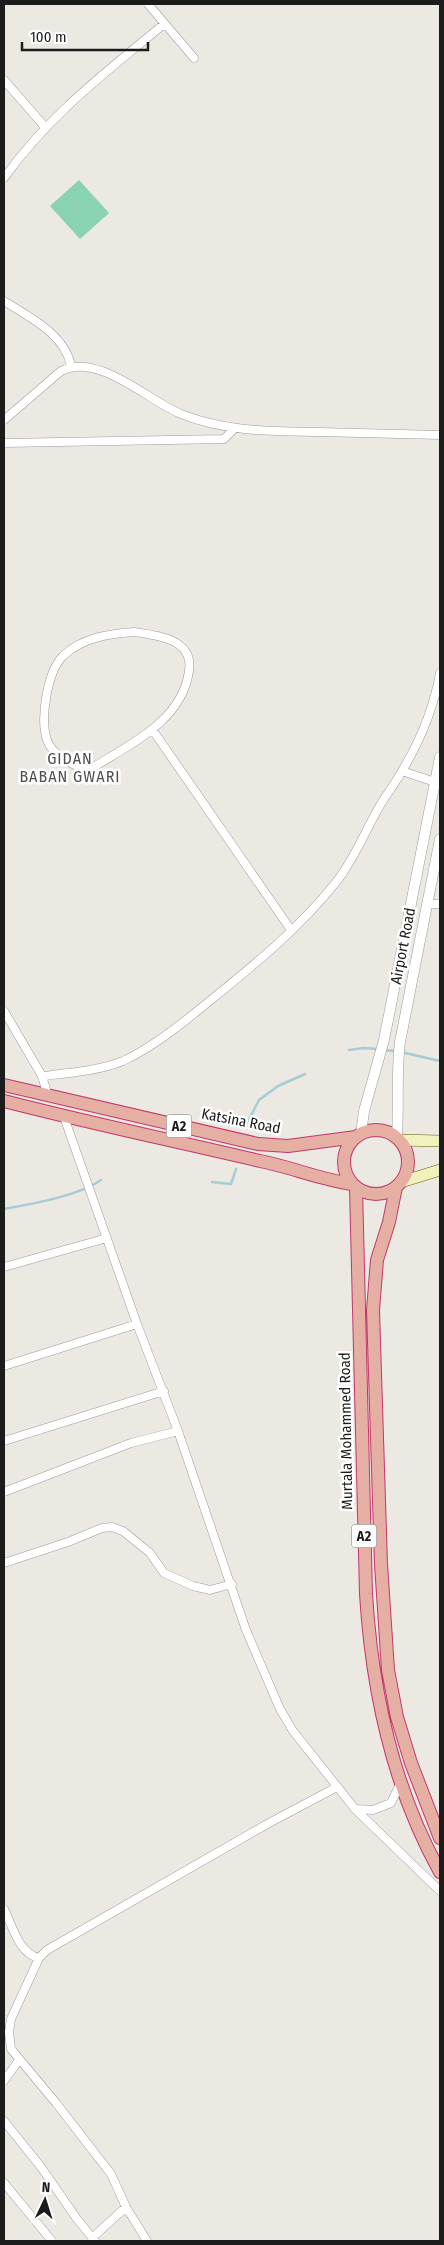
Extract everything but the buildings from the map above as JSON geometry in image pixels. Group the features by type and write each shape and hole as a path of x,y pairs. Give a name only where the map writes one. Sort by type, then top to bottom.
{"highway":[{"name":"Katsina Road","path":"4,1085 273,1146 288,1146 358,1135"},
{"name":"A2","path":"4,1101 64,1117 280,1165 354,1186 374,1194 385,1193 399,1185 407,1172 409,1162 406,1151 398,1138 376,1130 358,1135 347,1150 344,1161 346,1172 354,1186"},
{"name":"Murtala Mohammed Road","path":"399,1185 377,1260 373,1310 383,1618 388,1670 398,1717 411,1763 440,1838"},
{"name":"Murtala Mohammed Road","path":"354,1186 369,1641 380,1710 400,1784 440,1872"}],"main road":[{"path":"398,1138 440,1141"},
{"path":"399,1185 440,1170"}],"street":[{"path":"148,4 194,58"},
{"path":"4,178 19,156 45,127 95,80 164,24"},
{"path":"4,80 45,127"},
{"path":"4,301 58,339 69,358 71,366"},
{"path":"4,420 56,375 71,366 82,366 99,369 166,408 200,421 234,429 440,435"},
{"path":"4,443 224,439 234,429"},
{"path":"134,632 172,639 185,649 190,665 185,691 168,715 152,729 89,770 79,768 62,758 47,741 45,721 49,685 54,670 63,656 81,644 104,635 134,632"},
{"path":"42,1076 82,1072 123,1061 180,1025 266,954 291,930 337,881 358,850 378,809 418,741 432,706 440,673"},
{"path":"152,729 291,930"},
{"name":"Airport Road","path":"358,1135 384,1040 440,757"},
{"path":"402,771 435,782"},
{"name":"Airport Road","path":"398,1138 397,1066 400,1042 440,839"},
{"path":"427,904 440,904"},
{"path":"4,1010 42,1076 48,1096"},
{"path":"64,1117 137,1324 164,1391 232,1584 246,1630 280,1708 293,1731 355,1809 440,1892"},
{"path":"4,1267 107,1238"},
{"path":"4,1366 137,1324"},
{"path":"4,1441 164,1391"},
{"path":"4,1492 131,1443 178,1431"},
{"path":"4,1563 68,1542 102,1528 112,1527 123,1530 150,1553 164,1573 193,1586 210,1590 232,1584"},
{"path":"355,1809 373,1810 391,1803 400,1784"},
{"path":"147,2241 126,2206 111,2174 56,2103 7,2049 11,2019 39,1958 55,1945 269,1823 337,1787"},
{"path":"4,1909 24,1948 32,1956 39,1958"},
{"path":"4,2081 19,2060"},
{"path":"4,2121 41,2167 94,2240 126,2206"},
{"path":"4,2183 52,2241"}],"green space":[{"path":"79,180 109,213 80,239 50,206"}],"waterway":[{"path":"349,1050 378,1049"},
{"path":"383,1050 395,1051"},
{"path":"401,1052 440,1061"},
{"path":"245,1127 259,1100 278,1086 305,1074"},
{"path":"212,1182 231,1184 236,1169"},
{"path":"4,1209 68,1195 101,1180"}],"district":[{"name":"GIDAN BABAN GWARI","path":"70,767"}]}
